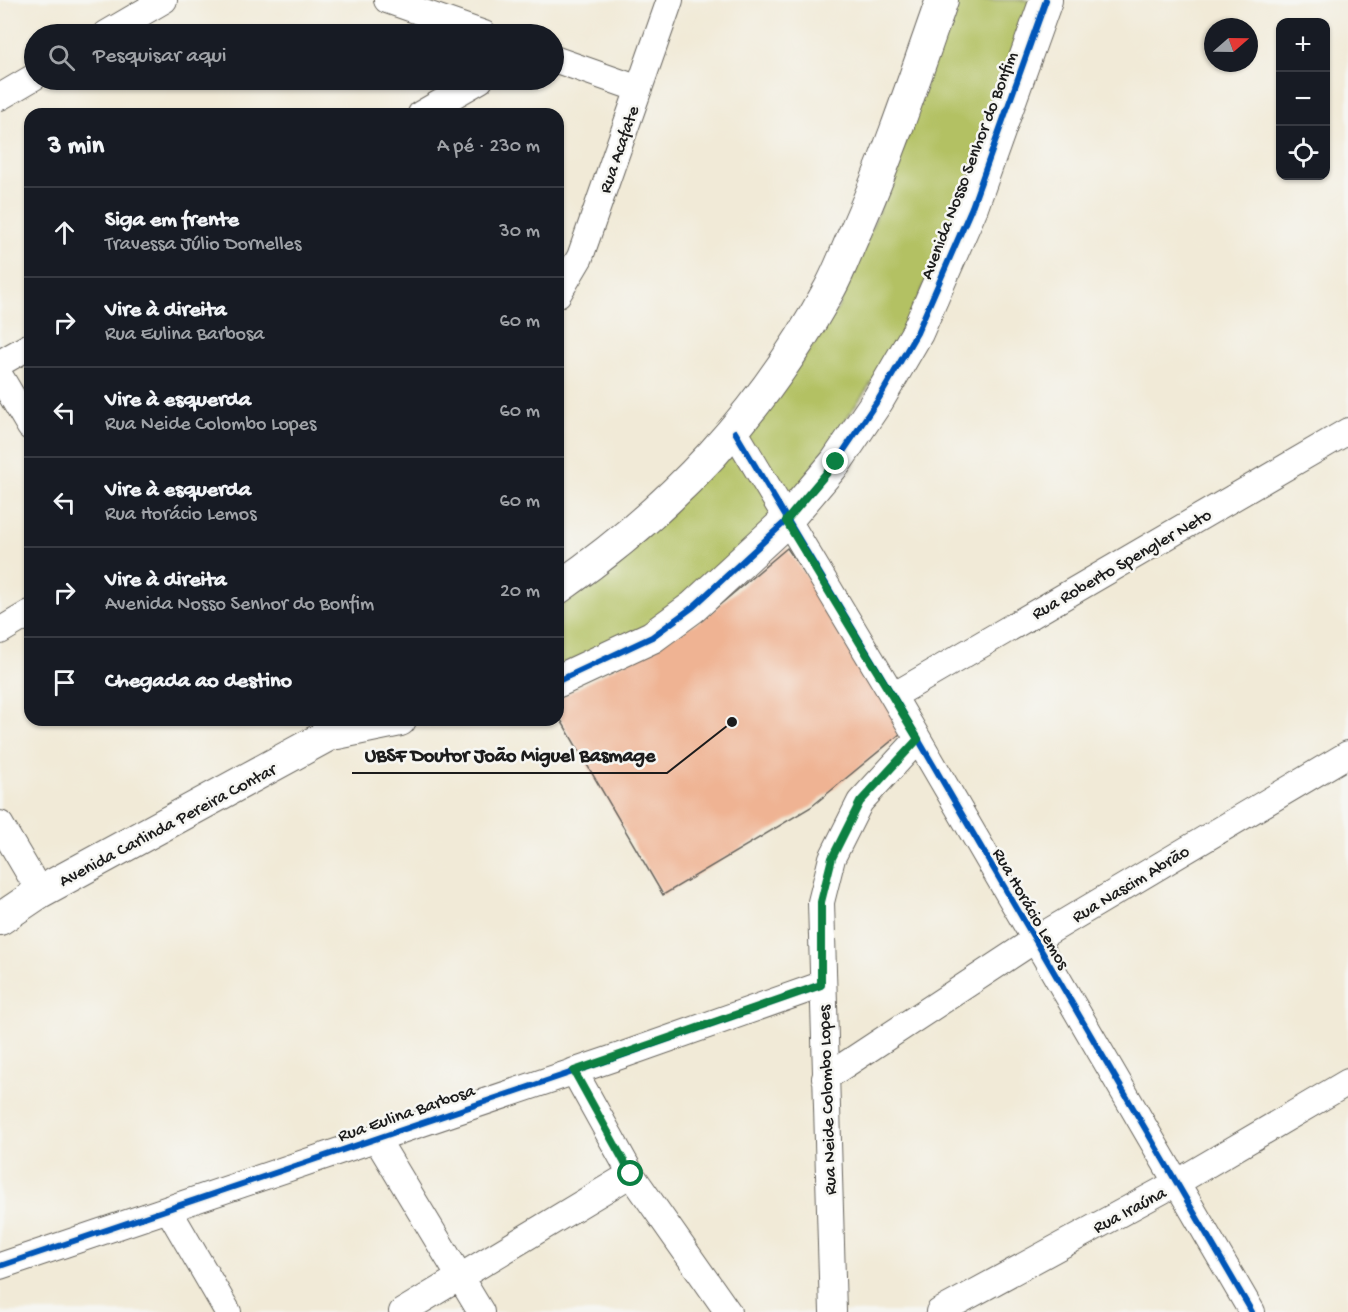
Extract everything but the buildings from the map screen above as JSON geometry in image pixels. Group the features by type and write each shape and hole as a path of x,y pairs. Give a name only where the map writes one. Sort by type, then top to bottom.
{"street":[{"path":"123,24 164,0"},
{"path":"387,0 455,24"},
{"name":"Rua Acafate","path":"564,284 580,257 670,0"},
{"path":"564,584 605,555 661,508 735,432 758,403 831,288 881,172 942,0"},
{"name":"Avenida Nosso Senhor do Bonfim","path":"564,678 652,637 693,607 786,521 836,462 878,400 917,333 972,207 1046,0"},
{"path":"564,63 639,89"},
{"path":"0,97 24,83"},
{"path":"432,108 463,90"},
{"path":"0,363 24,349"},
{"path":"0,376 24,417"},
{"name":"Rua Roberto Spengler Neto","path":"893,696 1348,431"},
{"name":"Rua Horácio Lemos","path":"735,432 786,521 893,696 1033,941 1252,1312"},
{"path":"0,631 24,617"},
{"name":"Avenida Carlinda Pereira Contar","path":"0,919 40,892 347,726"},
{"name":"Rua Neide Colombo Lopes","path":"833,1312 821,985 821,902 832,858 860,802 918,739"},
{"name":"Rua Nascim Abrão","path":"825,1078 1033,941 1348,754"},
{"path":"0,824 40,892"},
{"name":"Rua Eulina Barbosa","path":"0,1266 821,985"},
{"path":"574,1071 631,1174 728,1312"},
{"name":"Rua Iraúna","path":"939,1312 1176,1183 1348,1082"},
{"path":"376,1138 482,1312"},
{"path":"402,1312 631,1174"},
{"path":"168,1209 228,1312"}],"green space":[{"path":"956,0 1025,0 1037,4 948,231 898,344 781,514 661,620 564,664 564,599 763,417 838,308 883,201"}],"cycle path":[{"path":"564,678 652,637 693,607 786,521 836,462 878,400 917,333 972,207 1046,0"},
{"path":"735,432 893,696 1252,1312"},
{"path":"0,1266 620,1056 821,985"}],"place":[{"name":"UBSF Doutor João Miguel Basmage","path":"732,722"}],"route":[{"path":"631,1174 574,1071 821,985 821,902 832,858 860,802 918,739 786,521 836,462"}]}
